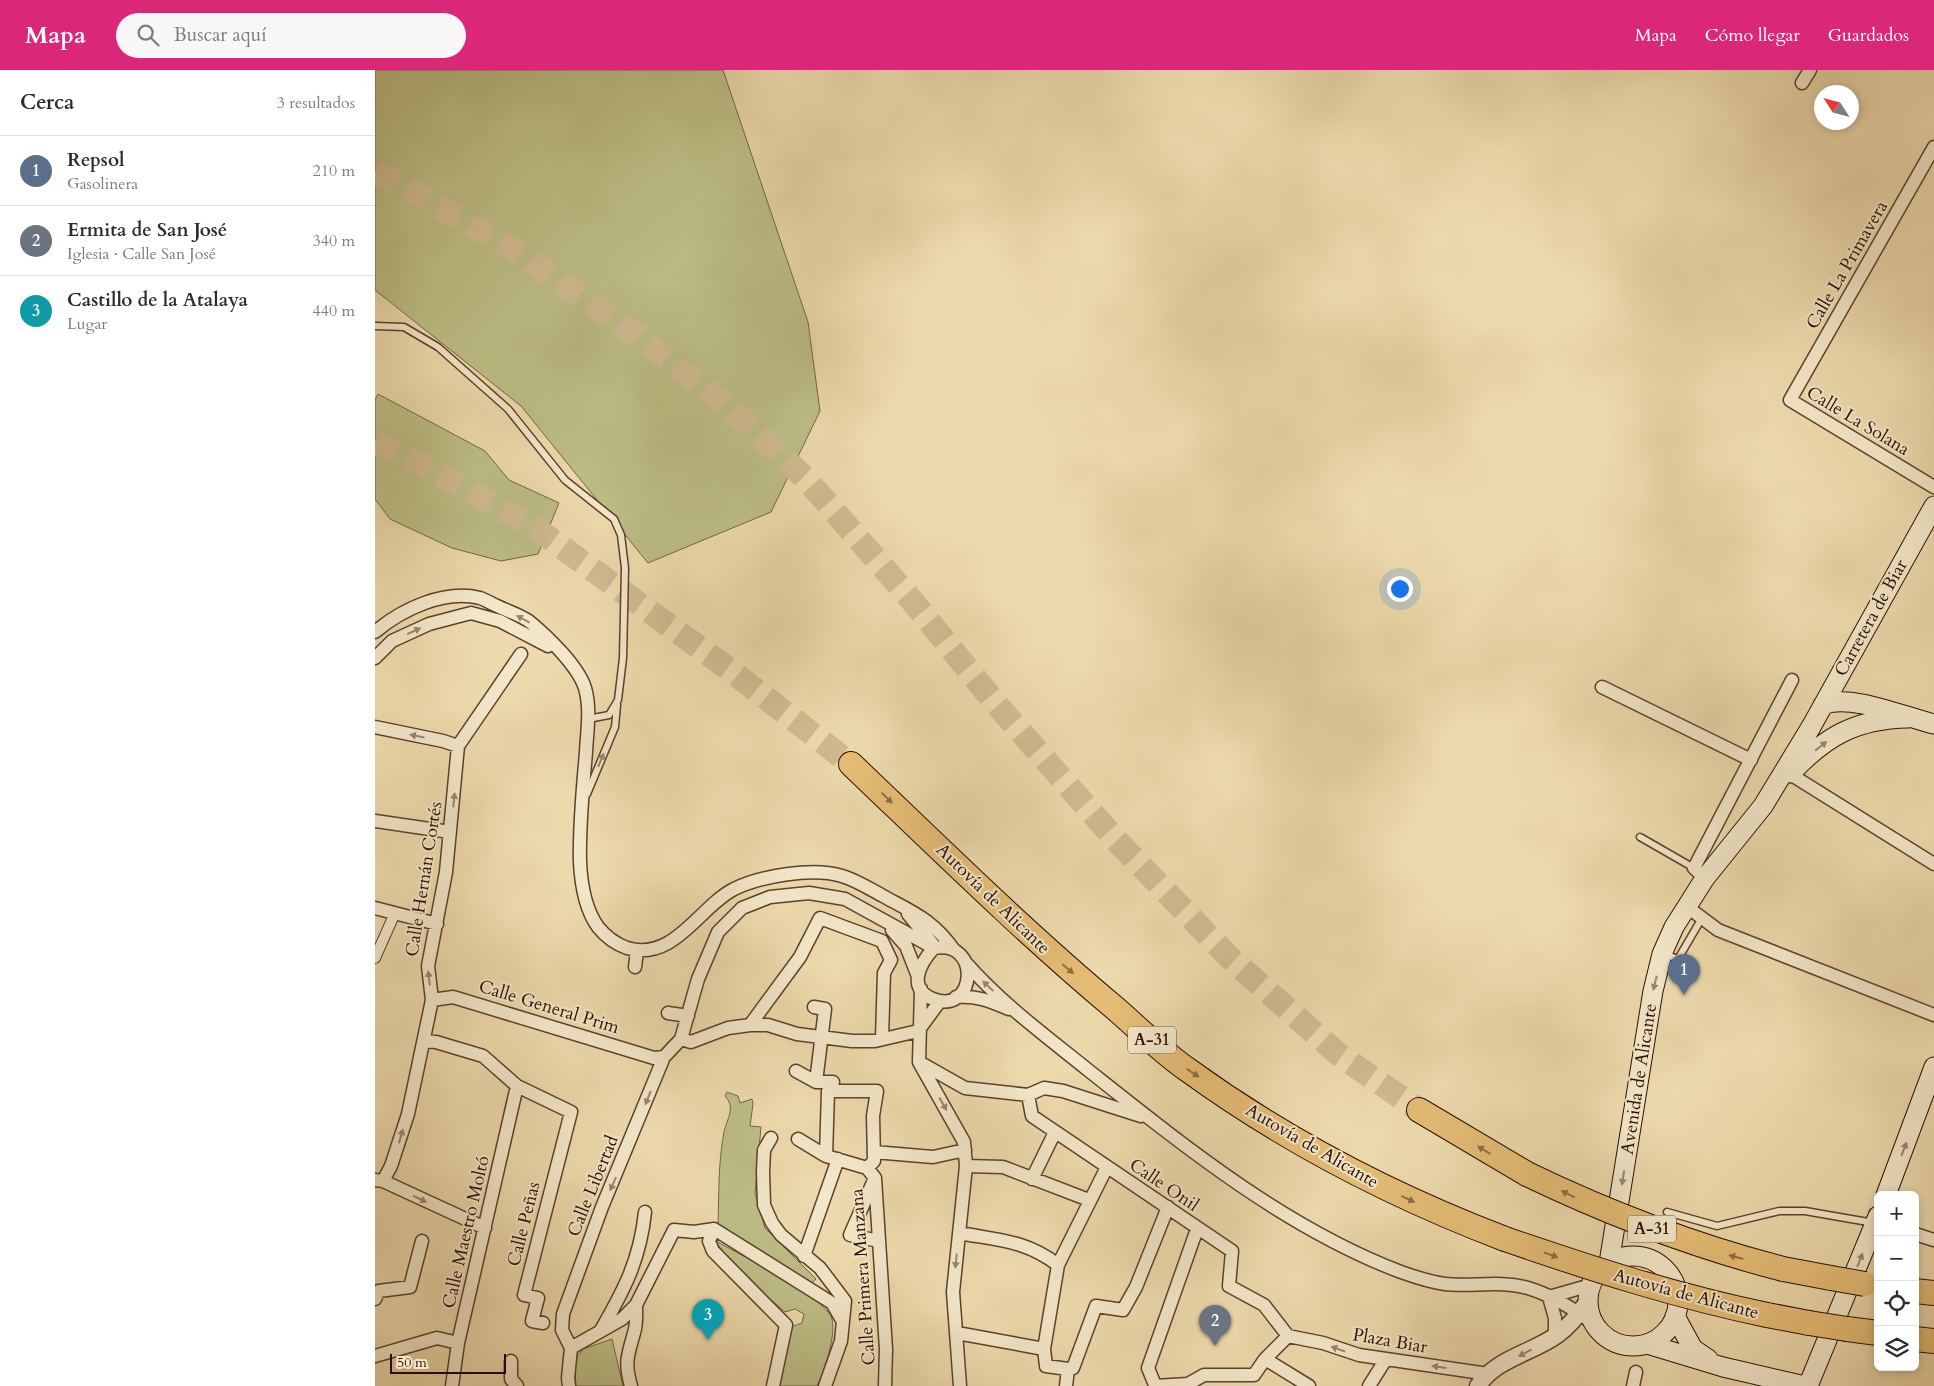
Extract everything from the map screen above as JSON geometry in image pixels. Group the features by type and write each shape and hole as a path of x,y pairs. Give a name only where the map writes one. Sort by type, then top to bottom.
{"highway":[{"name":"Autovía de Alicante","path":"851,764 1060,963 1187,1069 1279,1131 1365,1180 1450,1218 1630,1282 1703,1302 1809,1323 1874,1333"},
{"name":"A-31","path":"1419,1110 1498,1159 1527,1174 1591,1205 1676,1238 1733,1256 1871,1285"},
{"path":"1919,1291 1934,1293"},
{"path":"1919,1339 1934,1341"}],"main road":[{"name":"Carretera de Biar","path":"1823,705 1839,673 1934,506"},
{"path":"1839,673 1842,687 1855,702"},
{"name":"Avenida de Alicante","path":"1763,806 1823,705 1839,700 1855,702 1934,724"},
{"name":"Avenida de Alicante","path":"1823,705 1824,711 1831,721 1836,724 1853,726"},
{"name":"Avenida de Alicante","path":"1609,1263 1653,991 1662,954 1674,927 1687,906 1699,873 1763,806 1790,774 1821,745 1853,726 1887,718 1908,718"},
{"path":"1888,1191 1934,1067"},
{"path":"1647,1344 1723,1367 1806,1386 1874,1228"},
{"path":"1629,1256 1639,1257 1652,1261 1663,1268 1671,1278 1677,1290 1678,1303 1675,1316 1669,1328 1659,1338 1647,1344 1632,1347 1617,1344 1604,1336 1588,1306 1598,1273 1609,1263 1629,1256"},
{"path":"1675,1316 1693,1349 1723,1367"}],"street":[{"path":"1802,83 1810,70"},
{"name":"Calle La Primavera","path":"1790,400 1934,147"},
{"name":"Calle La Solana","path":"1790,400 1934,488"},
{"path":"375,632 387,622 418,606 446,597 480,598 529,621 573,666 585,688 588,719 579,843 580,874 588,907 598,927 616,944 637,951 656,949 676,938 732,890 759,879 791,874 840,876 899,905 934,925 954,950 1014,1011 1150,1120 1281,1210 1322,1235 1402,1272 1445,1284 1527,1288 1588,1306"},
{"path":"375,658 392,641 429,624 471,613 500,621 559,652"},
{"name":"Calle Hernán Cortés","path":"379,1180 397,1151 425,1041 433,1000 428,966 437,924 450,832 459,746 521,654"},
{"path":"1699,873 1751,760 1792,680"},
{"path":"1603,688 1751,760"},
{"path":"375,727 459,746"},
{"path":"1790,774 1934,864"},
{"path":"375,821 450,832"},
{"path":"659,1057 681,1039 698,979 718,932 742,908 770,897 809,893 845,899 889,926 935,948 954,950"},
{"path":"899,905 921,928 935,948"},
{"path":"1687,906 1718,930 1934,1015"},
{"path":"375,908 437,924"},
{"path":"375,958 395,913"},
{"path":"750,1025 800,957 821,918 882,941 891,960 884,974 881,1038"},
{"path":"889,926 906,946 921,989 918,1032 919,1062 964,1142 966,1166 953,1292 960,1386"},
{"path":"917,974 919,965 935,948"},
{"path":"635,967 637,951"},
{"path":"956,997 963,992 969,977 964,960"},
{"path":"921,989 930,998 940,1001 969,996 1014,1011"},
{"name":"Calle General Prim","path":"433,1000 453,996 659,1057"},
{"path":"681,1039 691,1042 728,1028 768,1025 821,1039 875,1041 881,1038 918,1032 940,1001"},
{"path":"814,1007 825,1009 816,1082"},
{"path":"668,1013 687,1016"},
{"path":"425,1041 436,1042 483,1056 517,1086"},
{"name":"Calle Libertad","path":"571,1348 562,1330 563,1314 659,1057"},
{"path":"919,1062 965,1088 1028,1095 1044,1088 1063,1091 1150,1120"},
{"path":"795,1072 816,1082 833,1082 827,1091"},
{"name":"Calle Peñas","path":"517,1086 571,1112 524,1295 538,1298 532,1322 543,1323"},
{"name":"Calle Maestro Moltó","path":"452,1386 458,1343 517,1086"},
{"name":"Calle Primera Manzana","path":"804,1256 832,1157 827,1091 877,1091 873,1116 874,1161 871,1173 879,1241 886,1349 885,1386"},
{"name":"Calle Onil","path":"1028,1095 1032,1116 1232,1251 1229,1286 1264,1306 1288,1336"},
{"path":"1032,1179 1055,1132"},
{"name":"Calle Primera Manzana","path":"771,1138 764,1150 764,1205 772,1223 781,1235 820,1268 829,1283 845,1301 841,1341 825,1386"},
{"name":"Calle Primera Manzana","path":"798,1139 832,1157 871,1173"},
{"path":"874,1152 933,1157 965,1150"},
{"path":"966,1166 1003,1167 1089,1200"},
{"path":"1107,1167 1057,1265 1044,1349 1046,1366 1073,1368 1096,1306 1123,1310 1139,1280 1168,1206"},
{"path":"871,1173 850,1235 879,1241"},
{"path":"379,1180 485,1228"},
{"path":"601,1330 632,1271 642,1242 645,1212"},
{"path":"568,1382 571,1348 622,1319 636,1305 674,1230 694,1232 714,1229"},
{"path":"714,1229 709,1241 713,1251 786,1325 773,1386"},
{"name":"Calle Primera Manzana","path":"714,1229 832,1303 842,1320"},
{"path":"1197,1229 1148,1368 1155,1385 1189,1385 1204,1375 1255,1380 1265,1359 1288,1336"},
{"path":"959,1233 1023,1244 1045,1255 1057,1265"},
{"path":"1919,1235 1934,1240"},
{"path":"376,1293 410,1287 422,1241"},
{"path":"1549,1296 1588,1306"},
{"path":"1549,1296 1555,1318 1555,1336"},
{"path":"631,1386 627,1370 627,1353 635,1331 636,1305"},
{"path":"1483,1380 1555,1336 1588,1306"},
{"path":"957,1333 1044,1349"},
{"name":"Plaza Biar","path":"1288,1336 1359,1355 1386,1358 1483,1380"},
{"path":"375,1355 437,1338 458,1343"},
{"path":"1369,1386 1386,1358"},
{"path":"1265,1359 1309,1386"},
{"path":"511,1361 511,1379 517,1386"},
{"path":"1066,1386 1068,1369"},
{"path":"1633,1386 1636,1372"}],"lane":[{"path":"375,326 404,327 438,347 508,410 565,480 614,519 621,535 625,568 623,658 615,727 582,804"},
{"path":"588,719 609,715 618,700"},
{"path":"1640,837 1699,873"},
{"path":"1662,954 1678,959 1702,918"},
{"path":"1667,1212 1717,1226 1779,1211 1805,1212 1874,1221"}],"green space":[{"path":"375,70 723,70 808,322 820,411 771,512 648,563 521,406 375,290"},
{"path":"378,394 485,451 509,480 559,503 538,554 501,561 452,548 390,519 375,499 375,400"},
{"path":"727,1092 738,1096 740,1103 752,1099 750,1126 761,1127 755,1193 765,1228 816,1279 810,1285 718,1227 721,1155 724,1132 730,1113 730,1105 725,1096"},
{"path":"714,1240 779,1276 814,1299 826,1310 832,1319 831,1344 817,1386 779,1386 791,1327 802,1323 804,1314 795,1309 785,1312 741,1274"},
{"path":"612,1339 623,1386 576,1386 574,1361 583,1349"}],"tunnel":[{"path":"375,172 395,181 518,252 620,323 731,409 806,479 909,597 997,705 1115,839 1230,958 1338,1054 1419,1110"},
{"path":"375,442 414,460 534,527 730,670 851,764"}],"place":[{"name":"Repsol","path":"1684,995"},
{"name":"Castillo de la Atalaya","path":"708,1340"},
{"name":"Ermita de San José","path":"1215,1346"}]}
